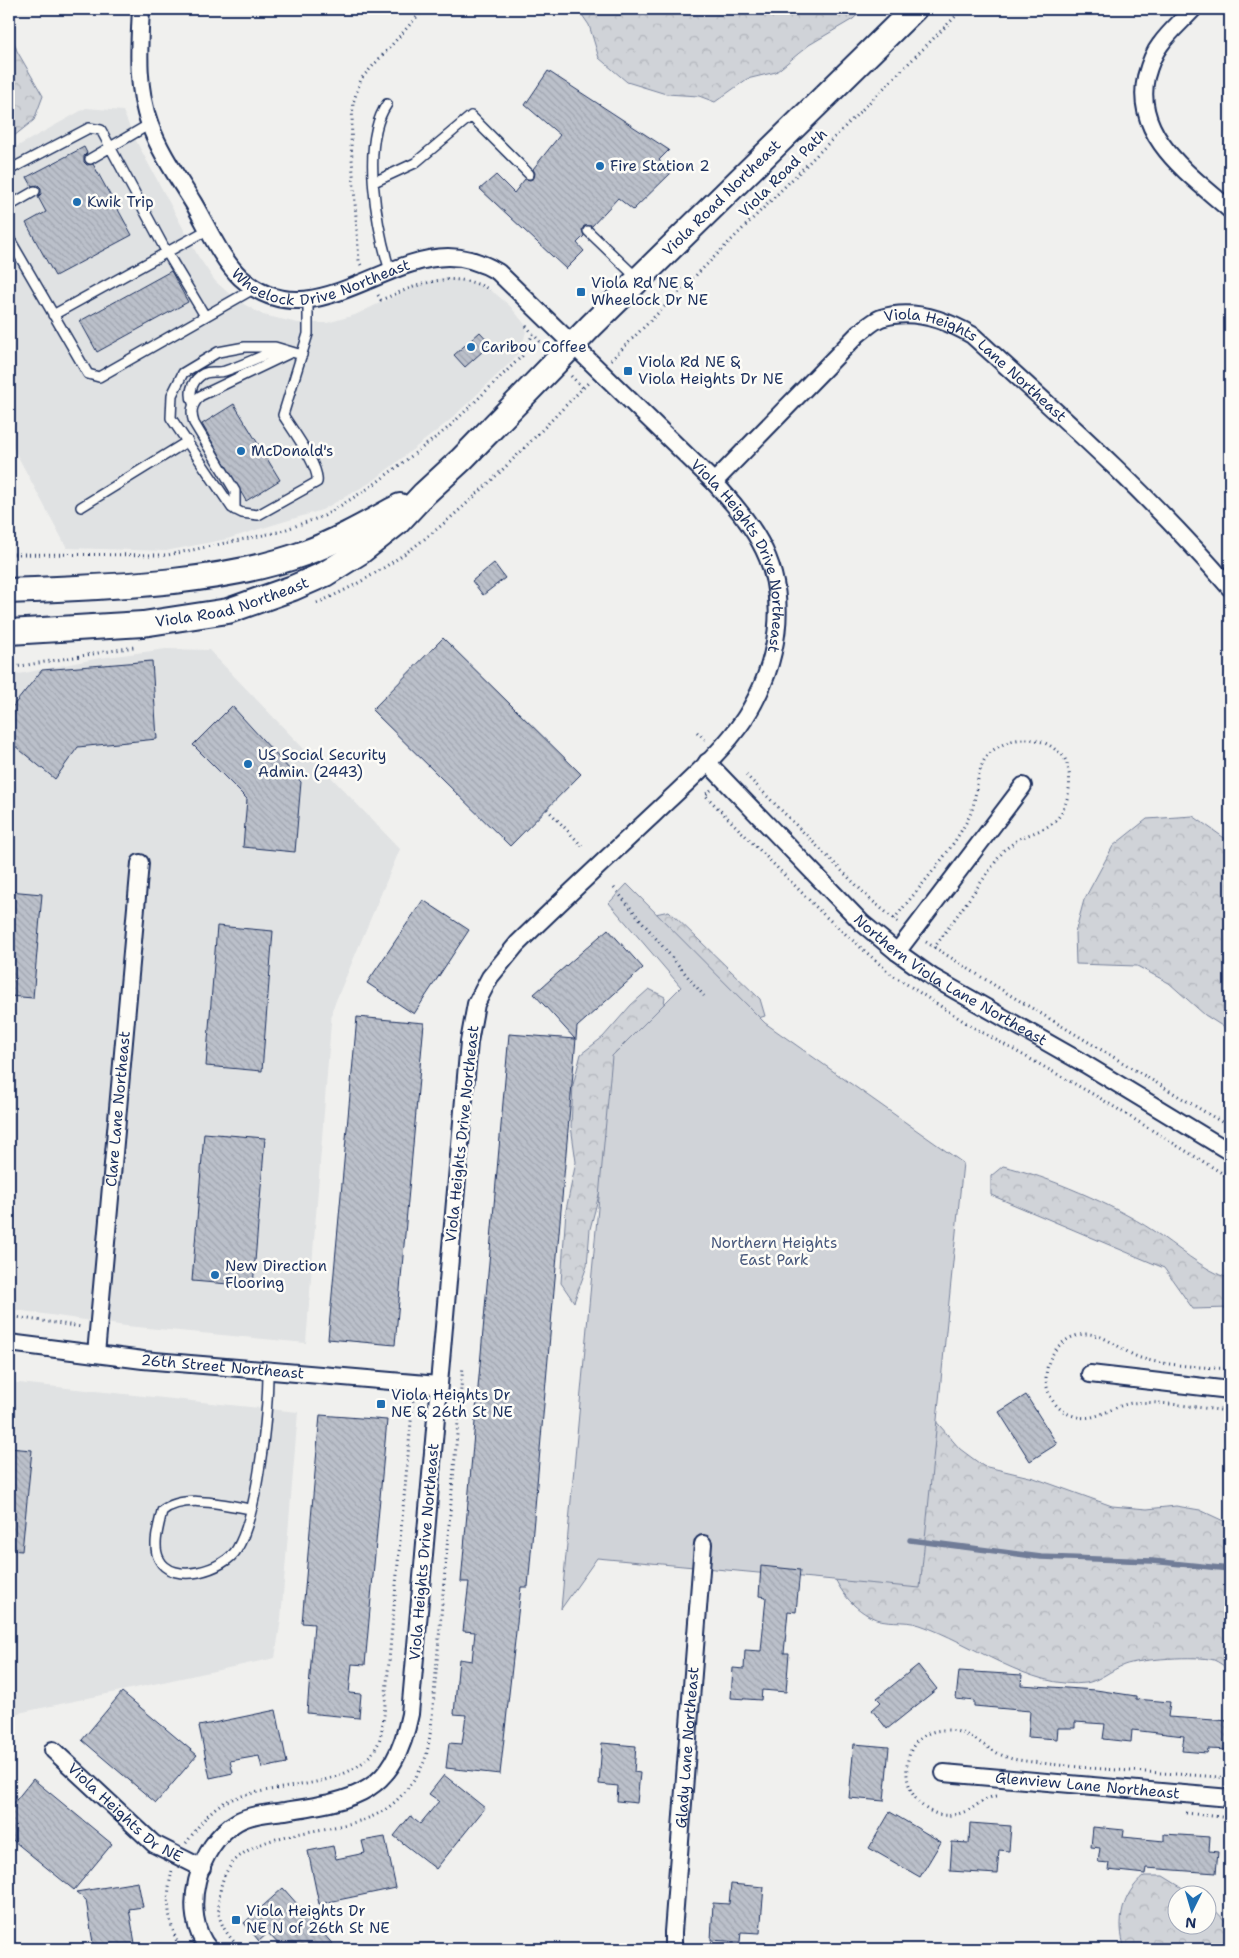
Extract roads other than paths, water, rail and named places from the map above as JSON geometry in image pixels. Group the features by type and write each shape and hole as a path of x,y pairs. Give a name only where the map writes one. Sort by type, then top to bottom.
{"main road":[{"name":"Viola Road Northeast","path":"9,632 153,623 228,611 259,602 325,574 360,552 398,522 638,279 914,9"},
{"name":"Viola Road Northeast","path":"9,591 180,579 269,564 341,538 424,494"}],"street":[{"name":"Wheelock Drive Northeast","path":"141,9 140,79 142,98 150,124 233,268 255,288 274,296 308,300 346,291 390,271 428,259 466,258 485,264 514,285 573,344"},
{"path":"1193,9 1159,46 1148,68 1143,92 1147,116 1156,139 1171,158 1230,210"},
{"name":"Viola Heights Lane Northeast","path":"714,482 858,334 881,318 925,316 949,322 972,335 1119,470 1199,551 1230,588"},
{"name":"Viola Heights Drive Northeast","path":"208,1949 200,1940 194,1918 194,1898 207,1855 221,1835 237,1822 254,1816 333,1803 353,1797 364,1791 396,1761 405,1740 410,1714 469,1042 476,1004 490,978 517,944 707,762 744,718 760,690 777,634 778,600 772,570 761,543 743,515 714,482 573,344"},
{"name":"Northern Viola Lane Northeast","path":"707,762 862,923 897,952 932,977 1085,1064 1230,1152"},
{"path":"897,952 1023,786"},
{"name":"Clare Lane Northeast","path":"96,1354 140,863"},
{"name":"26th Street Northeast","path":"9,1343 96,1354 438,1385"},
{"path":"1090,1374 1230,1390"},
{"name":"Glady Lane Northeast","path":"674,1949 673,1932 703,1544"},
{"name":"Viola Heights Dr NE","path":"53,1750 154,1844 202,1868"},
{"name":"Glenview Lane Northeast","path":"944,1772 1230,1798"}],"lane":[{"path":"387,104 377,124 374,182 384,249 390,271"},
{"path":"374,182 415,163 471,116 529,174"},
{"path":"90,159 150,124"},
{"path":"9,170 89,128 101,130 112,147 166,251 205,316"},
{"path":"9,206 35,192"},
{"path":"53,315 209,229"},
{"path":"588,231 638,279"},
{"path":"9,238 88,374 93,377 99,377 255,288"},
{"path":"297,354 279,349 245,347 218,352 183,372 172,395 171,418 235,510 258,516 317,482 318,475 283,415 297,354 308,334 308,300"},
{"path":"235,510 235,491 194,423 191,414 193,403 190,395 193,384 200,375 209,371 223,372 279,349"},
{"path":"193,403 200,396 297,354"},
{"path":"81,508 188,441"},
{"path":"252,1509 197,1502 170,1504 162,1511 156,1538 158,1558 166,1568 180,1572 199,1572 220,1567 236,1551 245,1534 252,1509 268,1396 268,1370"}],"waterway":[{"path":"910,1540 1041,1557 1152,1561 1230,1569"}],"place":[{"name":"Fire Station 2","path":"600,166"},
{"name":"Kwik Trip","path":"77,202"},
{"name":"Viola Rd NE & Wheelock Dr NE","path":"581,292"},
{"name":"Caribou Coffee","path":"471,347"},
{"name":"Viola Rd NE & Viola Heights Dr NE","path":"628,371"},
{"name":"McDonald's","path":"241,451"},
{"name":"US Social Security Admin. (2443)","path":"248,764"},
{"name":"New Direction Flooring","path":"215,1275"},
{"name":"Viola Heights Dr NE & 26th St NE","path":"381,1404"},
{"name":"Viola Heights Dr NE N of 26th St NE","path":"236,1920"}],"park label":[{"name":"Northern Heights East Park","path":"774,1252"}]}
